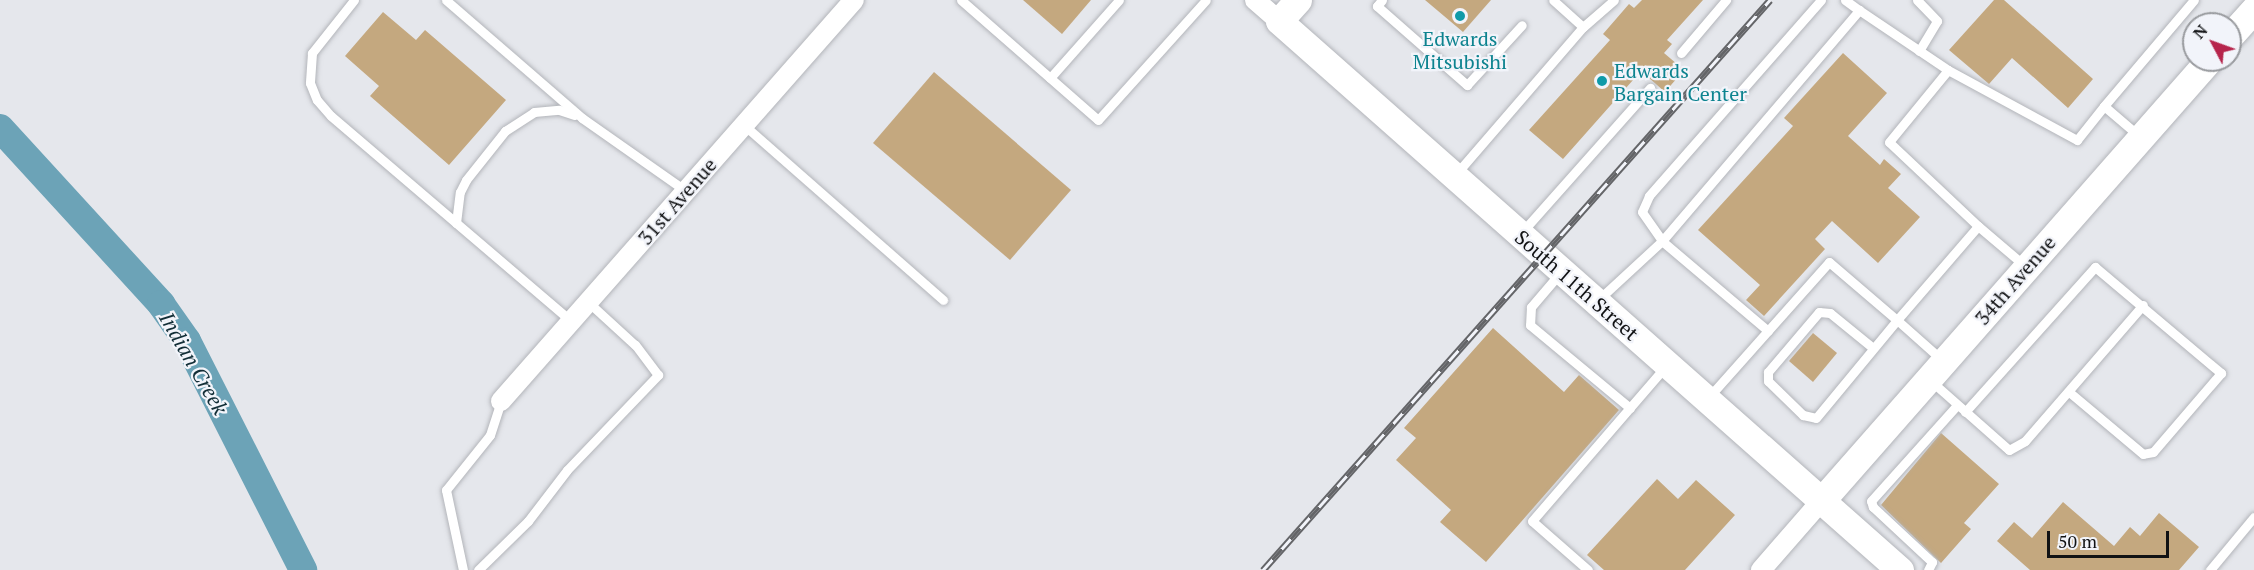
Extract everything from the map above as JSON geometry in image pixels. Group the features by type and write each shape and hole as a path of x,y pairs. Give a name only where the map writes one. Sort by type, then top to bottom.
{"street":[{"name":"31st Avenue","path":"501,401 854,0"},
{"name":"South 11th Street","path":"1255,0 1822,500 1888,551"},
{"path":"1279,21 1298,0"},
{"path":"2242,22 2254,9"},
{"name":"34th Avenue","path":"1822,500 2198,72"},
{"path":"1761,570 1822,500"}],"lane":[{"path":"354,0 312,53 310,84 317,100 331,116 571,321"},
{"path":"446,0 582,118 686,191"},
{"path":"961,0 1098,120 1206,0"},
{"path":"1050,78 1119,0"},
{"path":"1382,0 1377,6 1467,85 1522,25"},
{"path":"1553,0 1583,27"},
{"path":"1454,176 1583,27 1614,0"},
{"path":"1680,53 1726,0"},
{"path":"1768,330 1662,241 1642,212 1649,196 1821,0"},
{"path":"1845,0 1947,70 2077,140 2194,0"},
{"path":"1917,0 1937,21 1919,51"},
{"path":"1596,301 1662,241 1859,10"},
{"path":"1947,70 1889,142 2026,268"},
{"path":"1520,235 1650,88"},
{"path":"2104,106 2140,138"},
{"path":"456,222 460,192 466,180 521,118 548,109 582,118"},
{"path":"744,125 943,300"},
{"path":"1873,348 1830,313 1820,312 1768,372 1768,381 1803,415 1816,418 1978,226"},
{"path":"1707,399 1829,262 1896,321 1936,371 1957,405 2009,450 2025,441 2143,305"},
{"path":"1965,412 2096,267 2221,373 2153,452 2143,454 2069,392"},
{"path":"1561,271 1531,307 1530,325 1630,408"},
{"path":"477,570 528,521 567,470 658,375 635,345 588,302"},
{"path":"1588,570 1532,521 1668,364"},
{"path":"463,570 446,490 490,435 501,401"},
{"path":"1928,570 1932,562 1888,551 1871,501 1957,405"},
{"path":"2210,570 2254,517"}],"building":[{"path":"1023,0 1091,0 1062,34"},
{"name":"Edwards Mitsubishi","path":"1425,0 1491,0 1463,32"},
{"name":"Edwards Bargain Center","path":"1642,0 1703,0 1667,40 1672,44 1664,53 1684,70 1665,92 1641,71 1563,159 1529,130 1610,40 1603,34 1629,4 1634,8"},
{"path":"1994,0 2004,0 2093,79 2068,108 2012,58 1989,84 1949,50"},
{"path":"383,12 416,40 425,30 506,100 449,165 370,96 379,86 345,56"},
{"path":"1843,53 1887,93 1848,136 1880,165 1884,159 1901,174 1888,188 1920,217 1878,263 1832,221 1815,239 1825,249 1764,316 1746,300 1760,285 1698,230 1793,126 1784,118"},
{"path":"934,72 1071,190 1010,260 873,143"},
{"path":"1493,328 1564,392 1579,375 1619,410 1486,562 1440,522 1451,510 1396,460 1416,438 1404,428"},
{"path":"1813,333 1837,353 1813,382 1789,361"},
{"path":"1941,433 1999,484 1964,523 1971,529 1941,563 1881,505"},
{"path":"1657,479 1678,499 1696,480 1735,515 1685,570 1604,570 1587,555"},
{"path":"2063,502 2114,546 2130,527 2140,536 2159,513 2199,547 2179,570 2030,570 1997,541 2014,522 2032,538"}],"waterway":[{"name":"Indian Creek","path":"0,128 161,304 187,341 303,570"}],"railway":[{"path":"1263,570 1770,0"}],"place":[{"name":"Edwards Mitsubishi","path":"1460,16"},
{"name":"Edwards Bargain Center","path":"1602,81"}]}
